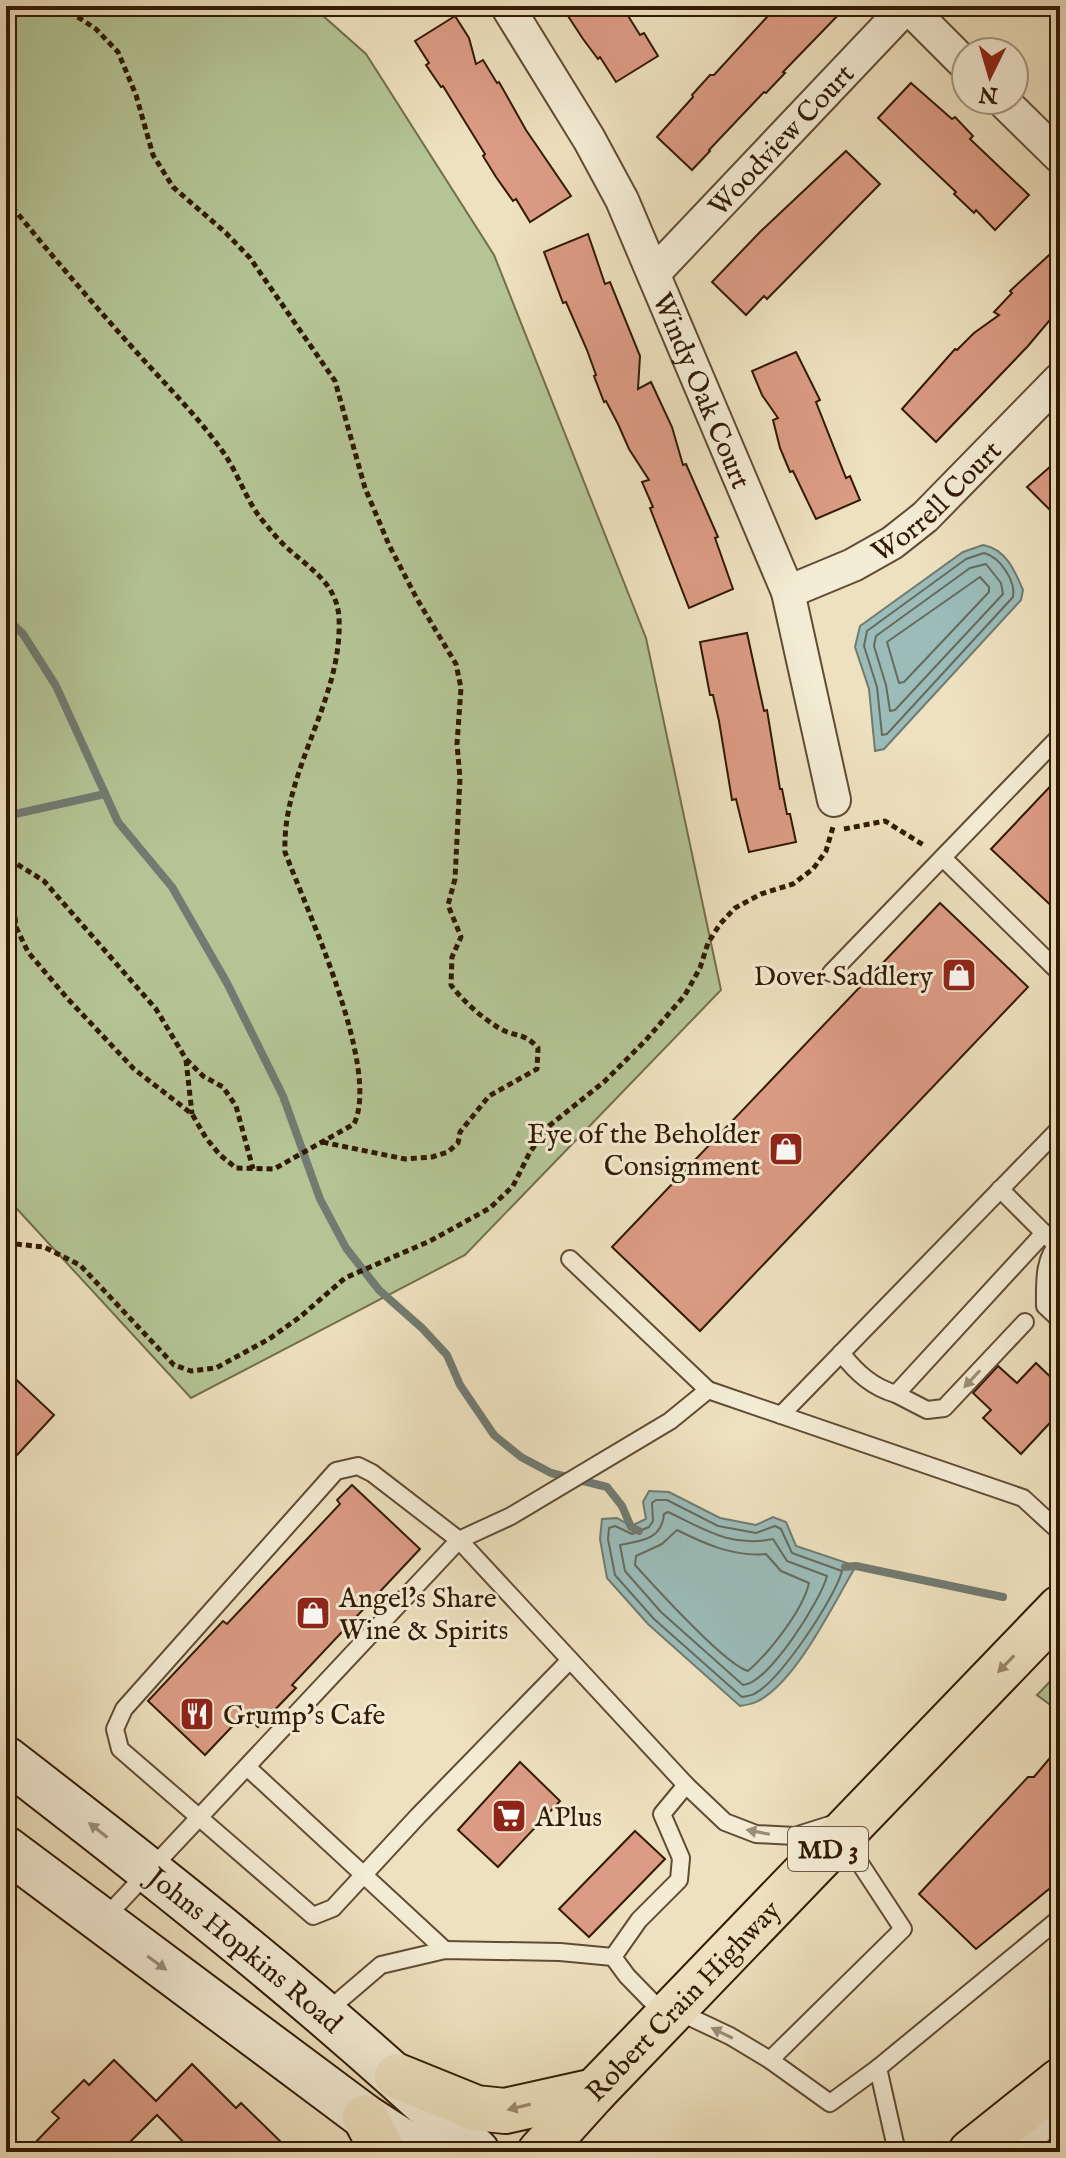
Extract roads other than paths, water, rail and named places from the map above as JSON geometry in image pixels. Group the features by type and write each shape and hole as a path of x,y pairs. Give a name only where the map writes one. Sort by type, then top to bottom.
{"highway":[{"name":"Robert Crain Highway","path":"540,2152 1060,1608"},
{"path":"397,2076 476,2108 505,2111 595,2091"},
{"path":"971,2152 1060,2081"}],"street":[{"name":"Windy Oak Court","path":"507,6 589,139 622,200 788,592 833,816"},
{"name":"Woodview Court","path":"654,273 907,6"},
{"path":"907,6 950,49"},
{"path":"1018,116 1060,157"},
{"name":"Worrell Court","path":"788,592 822,579 892,543 925,517 1060,379"},
{"name":"Johns Hopkins Road","path":"6,1759 151,1871 323,2014 397,2076 477,2152"},
{"name":"Johns Hopkins Road","path":"6,1849 374,2134 419,2152"},
{"path":"1013,2152 1060,2106"}],"lane":[{"path":"831,973 1060,736"},
{"path":"943,858 1060,973"},
{"path":"781,1415 1060,1128"},
{"path":"1000,1189 1053,1240"},
{"path":"1053,1240 1045,1270 1045,1306 1060,1320"},
{"path":"896,1394 1053,1240"},
{"path":"570,1259 708,1390 1023,1498 1060,1532"},
{"path":"841,1353 855,1370 878,1389 896,1394 927,1410 944,1408 1025,1322"},
{"path":"101,1922 459,1540 511,1516 670,1421 708,1390"},
{"path":"570,1660 333,1908 313,1916 120,1749 115,1729 124,1709 336,1471 358,1466 372,1473 459,1540 686,1785 725,1822 756,1834 795,1836 851,1825 903,1929 770,2060"},
{"path":"247,1767 445,1950"},
{"path":"613,1957 639,1920 679,1880 681,1858 662,1814 686,1785"},
{"path":"323,2014 381,1965 445,1950 560,1952 613,1957 627,1976 670,2013 730,2036 830,2103 878,2068 1060,1918"},
{"path":"878,2068 897,2152"}],"water":[{"path":"983,545 998,551 1009,562 1023,590 1021,600 884,749 875,751 869,689 855,647 860,626 963,552"},
{"path":"649,1491 669,1492 720,1518 756,1525 773,1517 786,1522 796,1546 856,1566 800,1660 787,1677 756,1702 740,1706 648,1624 607,1578 600,1539 602,1519 617,1518 631,1526 646,1519 643,1502"}],"waterway":[{"path":"6,618 23,634 56,686 118,822 172,887 227,983 283,1096 320,1199 346,1248 379,1290 447,1355 460,1385 494,1435 521,1457 551,1473 607,1487 622,1506 631,1527 639,1531"},
{"path":"6,816 105,794"},
{"path":"845,1567 856,1566 1003,1597"}],"place":[{"name":"Dover Saddlery","path":"959,975"},
{"name":"Eye of the Beholder Consignment","path":"786,1149"},
{"name":"Angel's Share Wine & Spirits","path":"313,1613"},
{"name":"Grump's Cafe","path":"197,1714"},
{"name":"APlus","path":"509,1816"}]}
